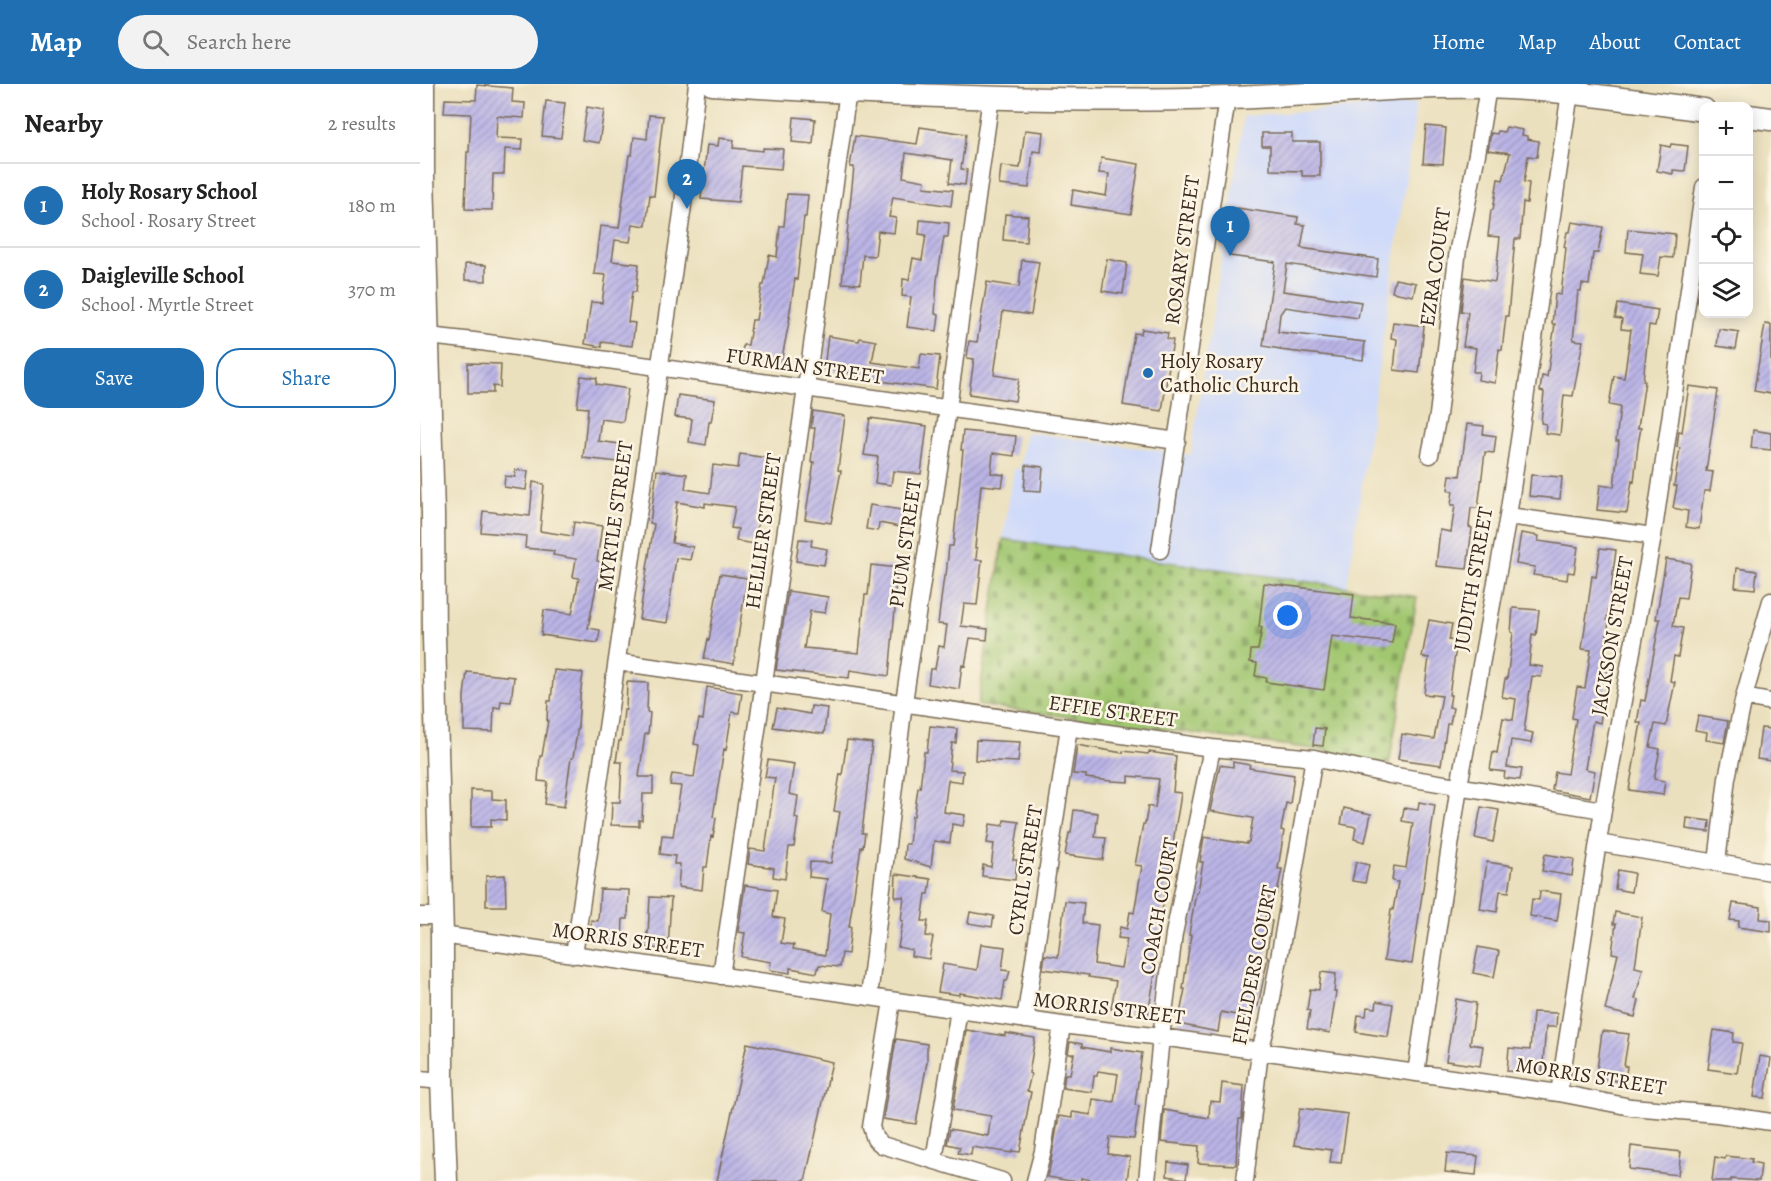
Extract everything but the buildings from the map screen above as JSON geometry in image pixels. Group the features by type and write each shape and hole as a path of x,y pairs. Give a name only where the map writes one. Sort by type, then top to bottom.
{"main road":[{"path":"423,84 423,176 428,336 424,395 427,636 434,922 431,1080 446,1181"},
{"path":"712,84 991,97 1103,99 1227,98 1416,87 1488,87 1570,92 1699,109"},
{"path":"1753,117 1771,119"}],"street":[{"name":"MYRTLE STREET","path":"574,955 682,213 697,84"},
{"name":"EZRA COURT","path":"1430,455 1438,415 1458,249 1488,87"},
{"name":"HELLIER STREET","path":"721,976 848,91"},
{"name":"JUDITH STREET","path":"1416,1073 1459,786 1508,516 1570,92"},
{"name":"PLUM STREET","path":"869,997 904,702 991,97"},
{"name":"ROSARY STREET","path":"1161,550 1227,98"},
{"name":"JACKSON STREET","path":"1559,1093 1603,810 1653,536 1701,210"},
{"name":"FURMAN STREET","path":"428,336 474,340 1177,441"},
{"path":"1508,516 1653,536"},
{"path":"1717,862 1727,778 1744,697 1771,601"},
{"name":"EFFIE STREET","path":"616,662 1212,748 1314,758 1390,775 1603,810"},
{"path":"1744,697 1771,702"},
{"name":"CYRIL STREET","path":"1025,1020 1069,727"},
{"name":"COACH COURT","path":"1147,1181 1174,934 1212,748"},
{"name":"FIELDERS COURT","path":"1245,1181 1260,1051 1268,1021 1314,758"},
{"path":"1598,843 1771,872"},
{"name":"MORRIS STREET","path":"434,922 574,955 1559,1093 1631,1107 1717,1114 1771,1122"},
{"path":"892,1000 871,1127 875,1139 882,1145 1002,1181"},
{"path":"934,1160 959,1010"},
{"path":"1035,1181 1043,1152 1062,1025"}],"shaded area":[{"path":"1417,103 1347,588 1003,539 1014,469 1020,469 1026,432 1191,455 1244,116"}],"green space":[{"path":"1003,539 1417,597 1389,765 1322,750 978,705"}],"place":[{"name":"Daigleville School","path":"687,209"},
{"name":"Holy Rosary School","path":"1230,256"},
{"name":"Holy Rosary Catholic Church","path":"1148,373"}]}
